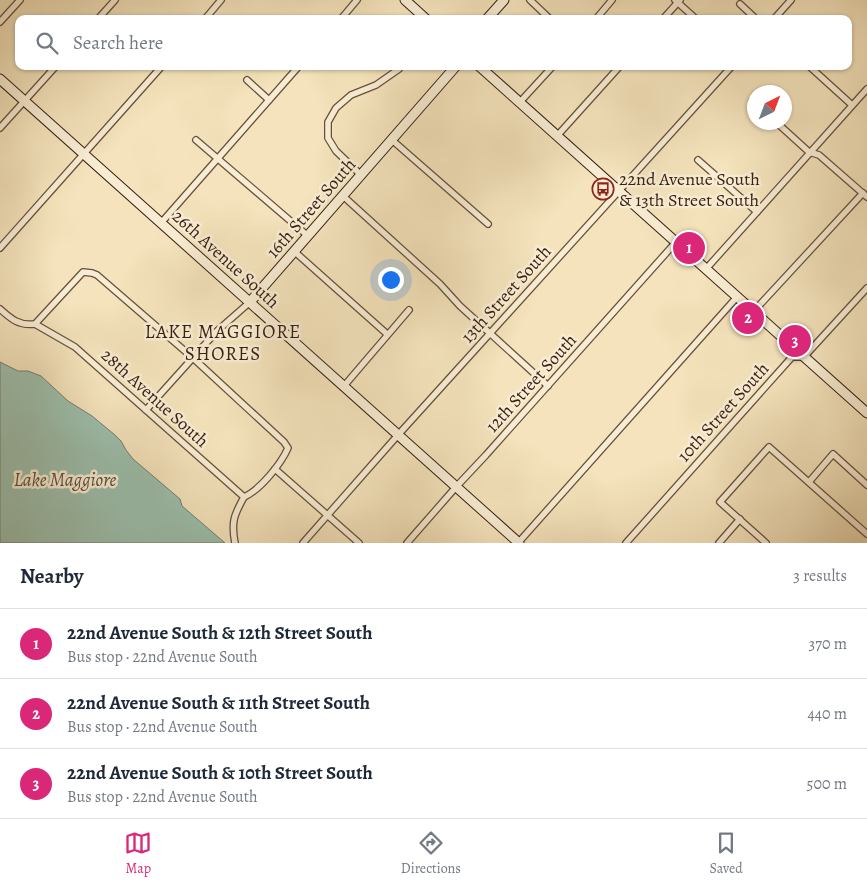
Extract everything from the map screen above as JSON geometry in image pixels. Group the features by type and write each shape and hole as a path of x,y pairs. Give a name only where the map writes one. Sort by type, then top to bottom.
{"street":[{"path":"0,22 20,0"},
{"path":"102,15 115,0"},
{"path":"208,15 221,0"},
{"path":"344,15 357,0"},
{"path":"405,0 422,15"},
{"path":"491,15 504,0"},
{"path":"530,0 546,15"},
{"path":"599,15 612,0"},
{"path":"778,15 791,0"},
{"path":"666,15 677,1 692,15"},
{"path":"740,4 752,15"},
{"path":"0,128 52,70"},
{"path":"0,248 158,70"},
{"path":"161,223 295,70"},
{"path":"361,175 336,151 328,138 328,122 336,108 351,95 376,85 397,70"},
{"name":"16th Street South","path":"146,410 217,331 250,302 453,70"},
{"path":"484,70 867,413"},
{"path":"520,102 549,70"},
{"path":"558,136 616,70"},
{"name":"13th Street South","path":"303,543 398,435 728,70"},
{"path":"813,70 852,105"},
{"name":"26th Avenue South","path":"0,79 518,543"},
{"path":"247,80 269,100"},
{"path":"706,269 867,89"},
{"path":"754,312 865,195 819,155 810,152 785,130"},
{"path":"196,140 308,236"},
{"path":"392,140 488,224"},
{"path":"698,160 757,212"},
{"path":"343,196 548,386"},
{"name":"12th Street South","path":"407,543 676,242"},
{"path":"294,252 387,334"},
{"path":"35,324 83,272 97,275 193,358 284,442 288,448 284,457 275,469 250,494 244,497 235,512 233,524 235,543"},
{"name":"10th Street South","path":"626,543 792,357 804,357 867,288"},
{"path":"518,543 737,297"},
{"name":"28th Avenue South","path":"0,309 15,322 35,324 75,347 244,497"},
{"path":"344,386 409,310"},
{"path":"766,543 720,502 769,447 867,534"},
{"path":"809,482 833,454 867,485"},
{"path":"275,469 359,543"},
{"path":"719,543 740,519"}],"water":[{"name":"Lake Maggiore","path":"0,362 18,371 28,371 41,376 68,401 92,416 121,441 133,459 180,499 182,506 225,543 0,543"}],"place":[{"name":"22nd Avenue South & 13th Street South","path":"603,189"},
{"name":"22nd Avenue South & 12th Street South","path":"689,248"},
{"name":"22nd Avenue South & 11th Street South","path":"748,318"},
{"name":"22nd Avenue South & 10th Street South","path":"795,341"}],"district":[{"name":"LAKE MAGGIORE SHORES","path":"223,342"}]}
